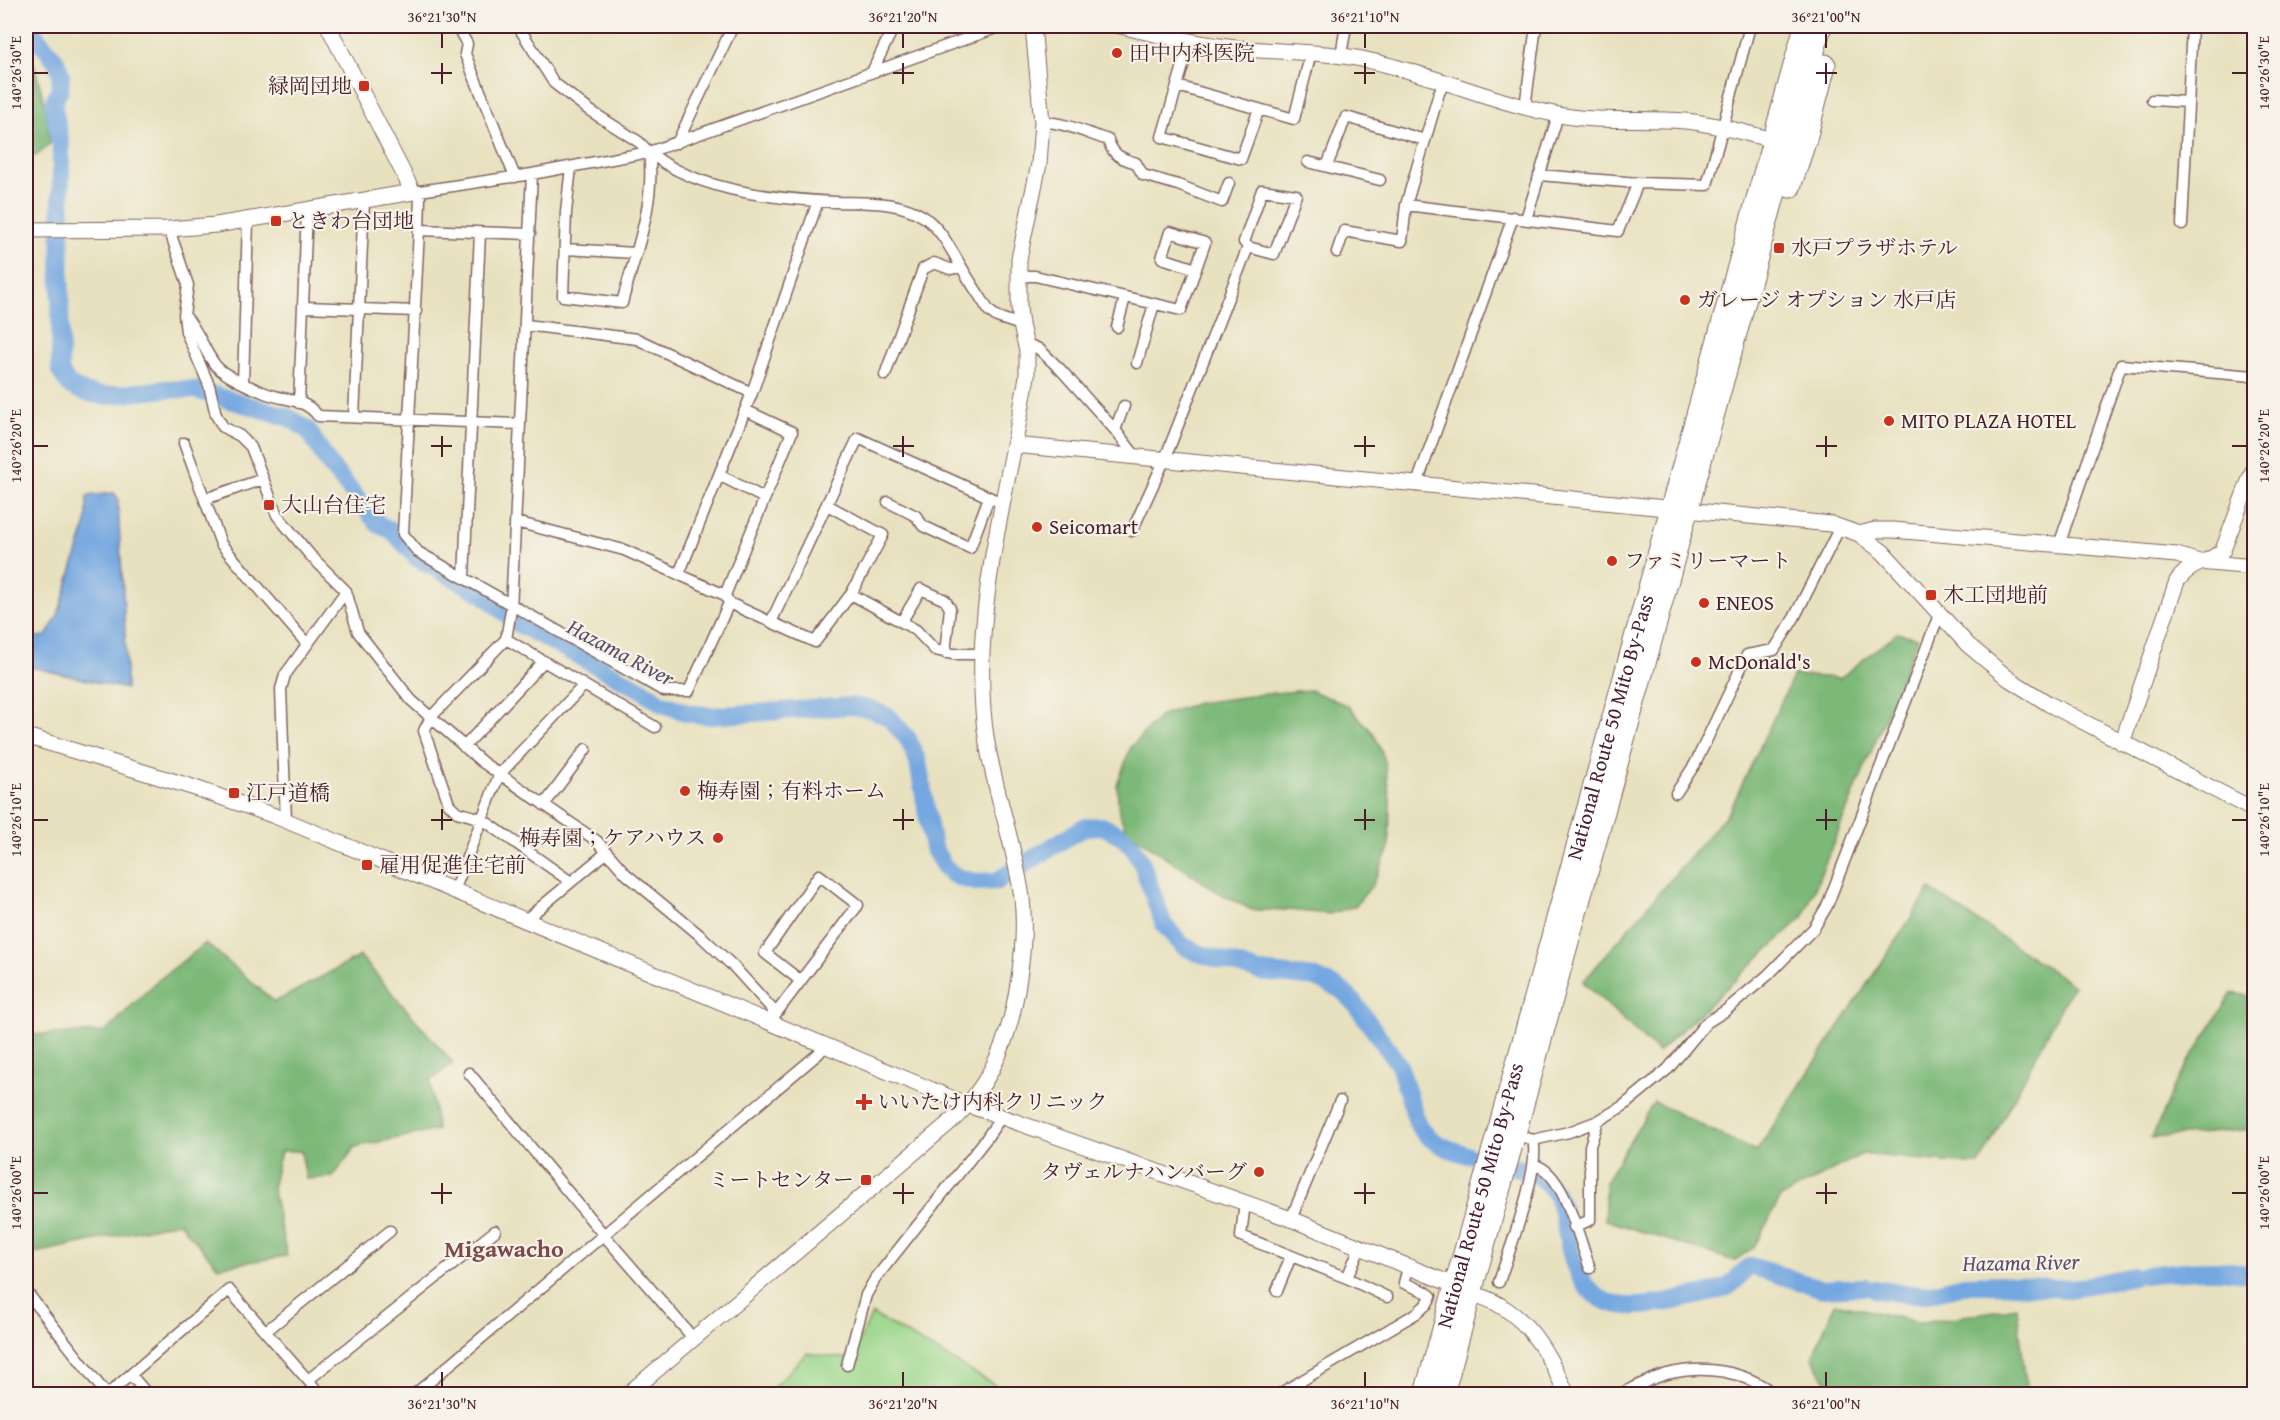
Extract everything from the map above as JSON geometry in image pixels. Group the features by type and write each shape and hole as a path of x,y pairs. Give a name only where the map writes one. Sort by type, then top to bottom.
{"highway":[{"path":"1789,141 1770,114 1794,26"},
{"name":"National Route 50 Mito By-Pass","path":"1425,1395 1463,1289 1524,1137 1679,509 1750,285 1771,243 1789,141 1805,26"},
{"name":"National Route 50 Mito By-Pass","path":"1443,1395 1463,1289 1679,509 1821,26"},
{"path":"1789,141 1835,26"}],"street":[{"path":"329,26 413,192 420,197 403,534 418,552 464,577 511,607 664,692 689,692 792,432 746,410"},
{"path":"457,26 467,44 465,54 514,177"},
{"path":"518,26 535,55 560,88 639,142 649,152 686,175 742,192 818,201 882,204 923,216 944,238 988,310 997,317 1021,325"},
{"path":"677,143 733,26"},
{"path":"872,72 894,26"},
{"path":"26,230 169,229 248,220 532,174 649,152 1002,26"},
{"path":"888,502 916,516 923,526 970,548 995,500 1014,445 1027,376 1025,343 1021,325 1019,276 1023,239 1039,164 1042,122 1033,26"},
{"path":"1120,26 1166,30 1190,42 1371,60 1445,81 1525,108 1558,115 1605,121 1682,121 1722,126 1789,141"},
{"path":"1341,56 1346,26"},
{"path":"1525,108 1536,26"},
{"path":"1539,175 1638,183 1707,185 1749,26"},
{"path":"2182,225 2192,26"},
{"path":"1190,42 1161,137 1241,159 1259,109"},
{"path":"1177,86 1294,119 1311,53"},
{"path":"1337,252 1344,231 1402,242 1406,205 1439,93 1445,81"},
{"path":"2152,100 2188,102"},
{"path":"1526,219 1558,115"},
{"path":"1327,166 1346,117 1425,140"},
{"path":"1042,122 1072,127 1108,140 1111,151 1121,158 1136,163 1143,175 1178,185 1222,202 1229,183"},
{"path":"571,167 564,249 563,296 622,303 647,217 649,152"},
{"path":"1308,162 1380,180"},
{"path":"532,174 516,522 511,607 506,634 431,717 424,731 449,804 457,812 482,819 572,882"},
{"path":"1406,205 1618,231 1638,183"},
{"path":"1262,190 1296,195 1274,254 1248,247 1244,242 1262,190"},
{"path":"354,417 364,201"},
{"path":"679,574 746,410 818,201"},
{"path":"300,402 308,210"},
{"path":"1416,486 1513,217"},
{"path":"243,383 248,220"},
{"path":"169,229 188,285 184,315 186,332 209,386 216,415 223,427 240,436 251,447 277,515 310,555 346,591 358,632 411,700 499,774 597,841 626,874 734,967 773,1010 774,1021"},
{"path":"419,230 530,234"},
{"path":"464,577 480,233"},
{"path":"1132,531 1164,461 1248,247"},
{"path":"564,249 635,252"},
{"path":"885,375 923,269 934,263 950,268 961,267"},
{"path":"1019,276 1035,276 1181,310 1196,268"},
{"path":"1117,327 1125,298"},
{"path":"1137,363 1154,304"},
{"path":"304,307 416,311"},
{"path":"184,315 195,327 217,367 266,394 311,406 318,417 520,424"},
{"path":"526,325 637,339 752,393"},
{"path":"1025,343 1039,349 1054,363 1115,430 1137,458"},
{"path":"2059,545 2121,365 2254,376"},
{"path":"1115,430 1124,406"},
{"path":"827,505 883,535 851,594 815,642 771,622 858,438 995,500"},
{"path":"183,443 220,544 307,644"},
{"path":"1014,445 1416,486 1819,522 1840,527 1858,534 1883,552 1968,645 2009,679 2049,704 2254,810"},
{"path":"2122,743 2177,581 2185,570 2223,550 2254,468"},
{"path":"719,475 764,498"},
{"path":"205,499 263,479"},
{"path":"628,1395 968,1105 995,1065 1003,1047 1011,1020 1023,949 1022,898 987,742 982,696 982,654 993,546 995,500"},
{"path":"516,522 624,550 679,574 764,619"},
{"path":"1676,793 1695,764 1747,655 1774,650 1794,618 1840,527"},
{"path":"1858,534 1875,530 1893,530 2177,555 2199,562 2254,567"},
{"path":"902,621 921,588 945,600 950,608 945,653"},
{"path":"286,821 281,689 285,675 346,591"},
{"path":"851,594 916,630 935,650 945,653 982,654"},
{"path":"1524,1137 1569,1132 1598,1121 1623,1106 1668,1069 1706,1023 1725,1011 1768,975 1814,928 1827,906 1939,615"},
{"path":"506,634 544,662 655,727"},
{"path":"465,747 544,662"},
{"path":"454,891 499,774 584,685"},
{"path":"26,736 192,787 286,821 524,921 774,1021 825,1046 968,1105 1291,1219 1463,1289 1500,1305 1529,1329 1550,1359 1567,1395"},
{"path":"544,805 586,749"},
{"path":"524,921 606,853"},
{"path":"774,1021 858,905 819,875 765,953 801,981"},
{"path":"415,1395 825,1046"},
{"path":"470,1073 603,1234 694,1339"},
{"path":"1291,1219 1340,1101"},
{"path":"848,1365 866,1295 875,1279 1001,1117"},
{"path":"1574,1227 1590,1220 1590,1146 1598,1121"},
{"path":"1499,1282 1534,1165 1536,1149 1524,1137"},
{"path":"1534,1165 1542,1167 1564,1193 1590,1268"},
{"path":"1245,1202 1241,1236 1347,1278 1387,1297"},
{"path":"266,1331 390,1231"},
{"path":"308,1380 495,1231"},
{"path":"1347,1278 1360,1247"},
{"path":"1278,1291 1291,1256"},
{"path":"1279,1395 1417,1313 1427,1304 1431,1296 1404,1283 1408,1268"},
{"path":"26,1291 107,1395 229,1290 320,1395"},
{"path":"1620,1395 1666,1374 1701,1370 1719,1370 1744,1377 1763,1386 1773,1395"},
{"path":"131,1375 147,1395"}],"green space":[{"path":"26,44 42,93 49,131 50,144 36,156 26,154"},
{"path":"1897,633 1918,638 1803,917 1658,1052 1583,982 1730,810 1794,675 1840,678"},
{"path":"1310,690 1348,706 1374,734 1384,758 1390,800 1389,848 1373,884 1355,906 1329,914 1289,910 1252,910 1221,894 1127,831 1119,813 1117,785 1131,747 1161,715 1198,703"},
{"path":"1930,889 2073,985 1979,1165 1862,1154 1781,1197 1754,1247 1734,1261 1605,1220 1605,1182 1654,1102 1756,1152"},
{"path":"206,943 275,1002 360,956 453,1063 430,1081 437,1130 355,1147 333,1177 306,1179 301,1151 281,1151 272,1188 287,1256 218,1267 179,1222 26,1255 26,1035 105,1032 156,982"},
{"path":"2232,993 2254,997 2254,1129 2152,1138 2175,1084"},
{"path":"1835,1303 1923,1323 2017,1307 2027,1394 1834,1394 1812,1358"},
{"path":"872,1314 1011,1394 767,1394 807,1353 855,1360 856,1348"}],"water":[{"path":"114,493 118,498 126,689 26,666 26,635 46,636 58,615 84,531 87,518 87,496"}],"waterway":[{"name":"Hazama River","path":"27,26 56,61 61,74 60,90 53,103 61,145 60,371 69,385 84,392 102,396 166,389 196,390 288,417 308,430 329,464 379,525 393,531 417,558 483,594 517,623 642,690 663,704 688,713 711,716 851,706 870,709 889,717 908,739 918,762 933,848 944,866 960,878 976,882 997,881 1084,827 1102,826 1120,835 1131,845 1141,861 1164,925 1183,946 1198,953 1260,972 1316,978 1340,989 1353,1001 1399,1065 1418,1125 1439,1144 1467,1155"},
{"name":"Hazama River","path":"1517,1168 1529,1171"},
{"name":"Hazama River","path":"1537,1175 1556,1194 1579,1276 1589,1290 1601,1299 1615,1304 1631,1306 1665,1303 1717,1291 1730,1285 1751,1266 1823,1289 1864,1287"},
{"name":"Hazama River","path":"2144,1275 2213,1270 2254,1276"},
{"name":"Hazama River","path":"1875,1289 1905,1294 1927,1294 1964,1285 2001,1284 2069,1289 2133,1276"}],"place":[{"name":"田中内科医院","path":"1117,53"},
{"name":"緑岡団地","path":"364,86"},
{"name":"ときわ台団地","path":"276,221"},
{"name":"水戸プラザホテル","path":"1779,248"},
{"name":"ガレージ オプション 水戸店","path":"1685,300"},
{"name":"MITO PLAZA HOTEL","path":"1889,421"},
{"name":"大山台住宅","path":"269,505"},
{"name":"Seicomart","path":"1037,527"},
{"name":"ファミリーマート","path":"1612,561"},
{"name":"木工団地前","path":"1931,595"},
{"name":"ENEOS","path":"1704,603"},
{"name":"McDonald's","path":"1696,662"},
{"name":"梅寿園；有料ホーム","path":"685,791"},
{"name":"江戸道橋","path":"234,793"},
{"name":"梅寿園；ケアハウス","path":"718,838"},
{"name":"雇用促進住宅前","path":"367,865"},
{"name":"いいたけ内科クリニック","path":"864,1102"},
{"name":"タヴェルナハンバーグ","path":"1259,1172"},
{"name":"ミートセンター","path":"866,1180"}],"district":[{"name":"Migawacho","path":"504,1249"}]}
